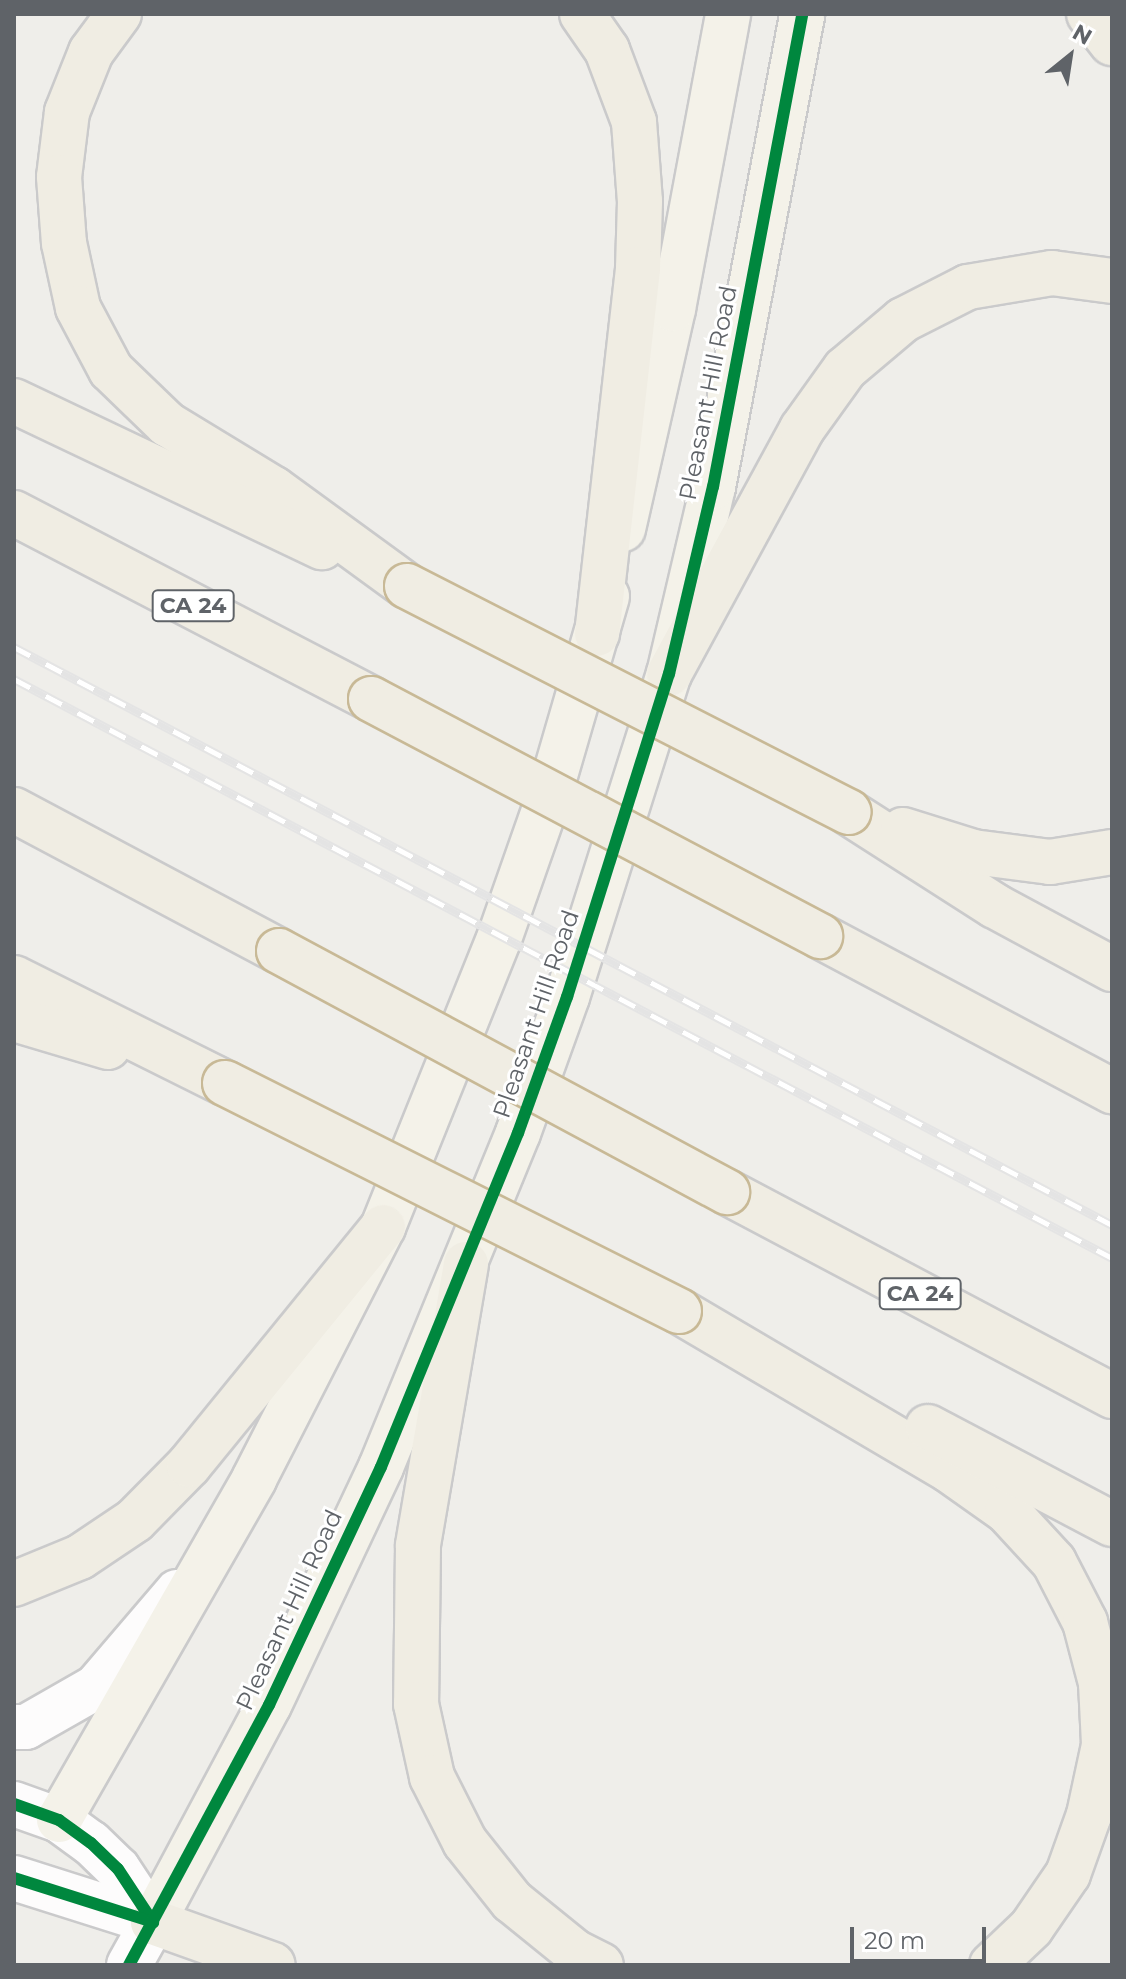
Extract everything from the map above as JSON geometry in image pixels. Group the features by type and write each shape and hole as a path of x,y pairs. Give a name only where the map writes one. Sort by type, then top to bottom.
{"highway":[{"path":"119,14 91,52 67,112 59,177 64,243 78,308 111,370 167,424 274,489 407,586"},
{"path":"582,14 607,50 634,122 640,201 638,269 597,634"},
{"path":"1089,14 1112,43"},
{"path":"669,674 802,429 845,369 903,320 968,287 1052,273 1112,281"},
{"path":"14,401 407,586 848,812 995,906 1112,969"},
{"name":"CA 24","path":"14,513 1112,1091"},
{"name":"CA 24","path":"14,810 1112,1396"},
{"path":"848,812 973,852 1050,862 1112,852"},
{"path":"14,978 679,1311 839,1383 1112,1524"},
{"path":"14,1019 225,1083"},
{"path":"14,1584 80,1557 135,1520 189,1465 383,1227"},
{"path":"466,1264 418,1546 416,1704 432,1777 465,1842 512,1901 575,1952 601,1965"},
{"path":"679,1311 949,1470 1007,1511 1054,1562 1085,1622 1101,1683 1104,1745 1089,1815 1068,1874 1031,1928 992,1965"},
{"path":"153,1922 273,1965"}],"main road":[{"path":"153,1922 18,1887 213,1551 383,1227 499,939 549,796 597,634 673,309 728,14"},
{"name":"Pleasant Hill Road","path":"129,1965 210,1820 327,1585 466,1264 567,997 669,674 713,487 802,14"},
{"path":"14,1727 26,1727 96,1687 213,1551"},
{"path":"14,1804 59,1820 118,1869 153,1922"}],"railway":[{"path":"14,647 1112,1225"},
{"path":"14,679 1112,1258"}],"cycle path":[{"path":"129,1965 269,1705 381,1467 518,1133 567,997 669,674 713,487 802,14"},
{"path":"14,1804 59,1820 91,1843 118,1869 153,1922"},
{"path":"14,1878 153,1922"}]}
